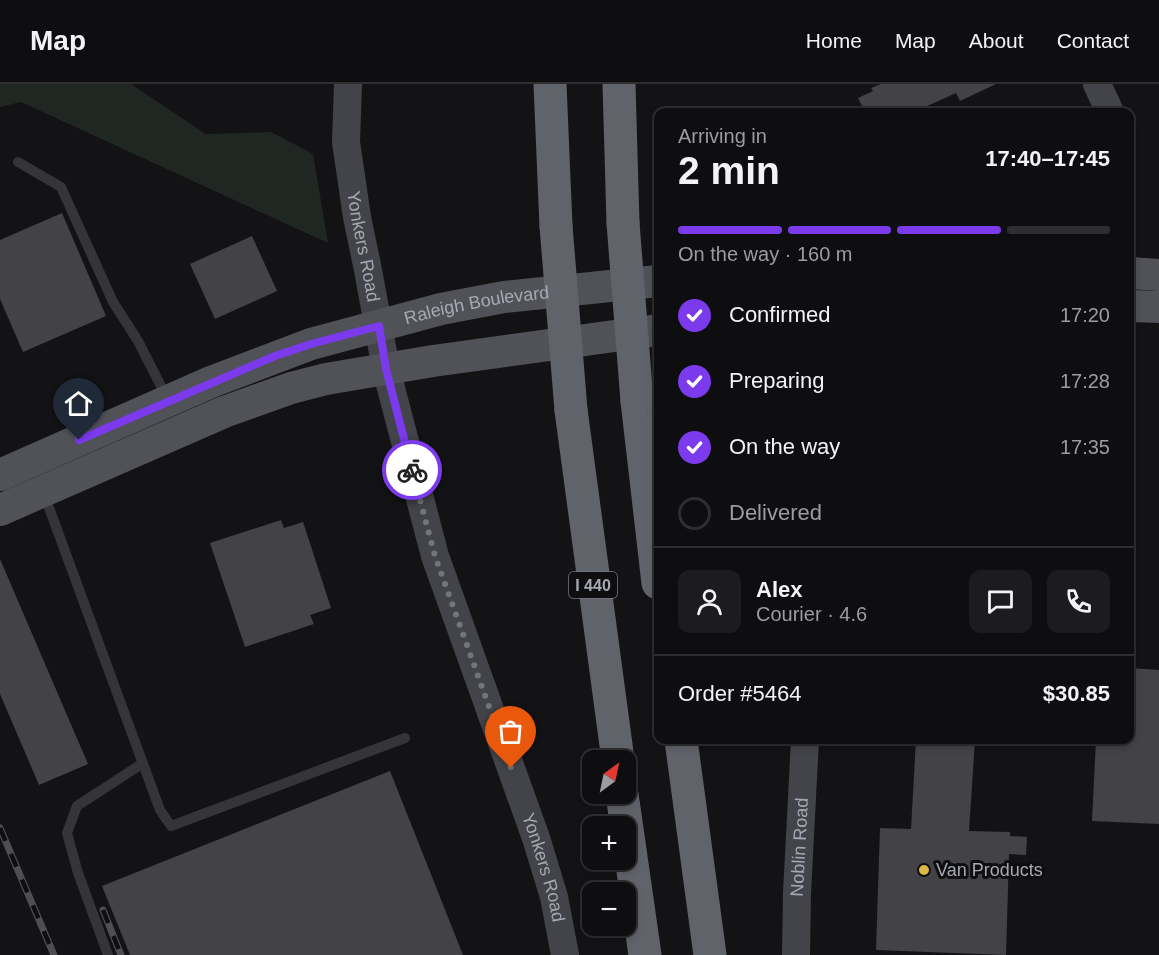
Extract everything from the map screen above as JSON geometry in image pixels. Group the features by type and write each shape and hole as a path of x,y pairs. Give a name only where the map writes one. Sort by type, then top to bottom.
{"highway":[{"name":"I 440","path":"550,84 556,226 571,410 617,750"},
{"path":"619,84 623,223 637,401 654,548"},
{"path":"682,744 710,955"},
{"path":"623,804 645,955"}],"main road":[{"name":"Yonkers Road","path":"348,84 346,142 357,217 386,369 435,556 536,838 554,897 565,955"},
{"path":"1097,84 1108,108"},
{"path":"1134,273 1159,275"},
{"name":"Raleigh Boulevard","path":"0,475 275,356 311,344 441,309 504,297 654,281"},
{"path":"1134,306 1159,308"},
{"path":"0,510 258,399 326,379 654,331"},
{"name":"Noblin Road","path":"796,955 805,744"}],"lane":[{"path":"18,162 61,187 113,302 138,341 169,401"},
{"path":"43,491 160,810 171,826 405,738"},
{"path":"108,955 78,873 67,833 77,806 143,763"}],"shaded area":[{"path":"0,84 131,84 206,134 271,132 313,154 328,243 21,102 0,107"}],"building":[{"path":"881,84 996,84 960,101 956,93 923,108 863,108 858,98 873,91 871,88"},
{"path":"62,213 106,316 23,352 0,299 0,240"},
{"path":"252,236 277,291 215,319 190,264"},
{"path":"281,520 284,528 303,522 331,608 310,615 314,624 245,647 210,543"},
{"path":"0,559 88,764 39,785 0,694"},
{"path":"1134,668 1159,670 1159,824 1092,821 1096,744 1134,744"},
{"path":"916,744 975,744 969,831 1010,832 1010,836 1027,837 1026,855 1009,854 1006,955 876,950 880,828 911,829"},
{"path":"390,771 463,955 130,955 102,886"}],"railway":[{"path":"0,828 54,955"},
{"path":"103,910 121,955"}],"way so far":[{"path":"412,470 435,556 511,768"}],"place":[{"name":"Van Products","path":"924,870"}],"route":[{"path":"79,440 275,356 379,326 386,369 412,470"}]}
